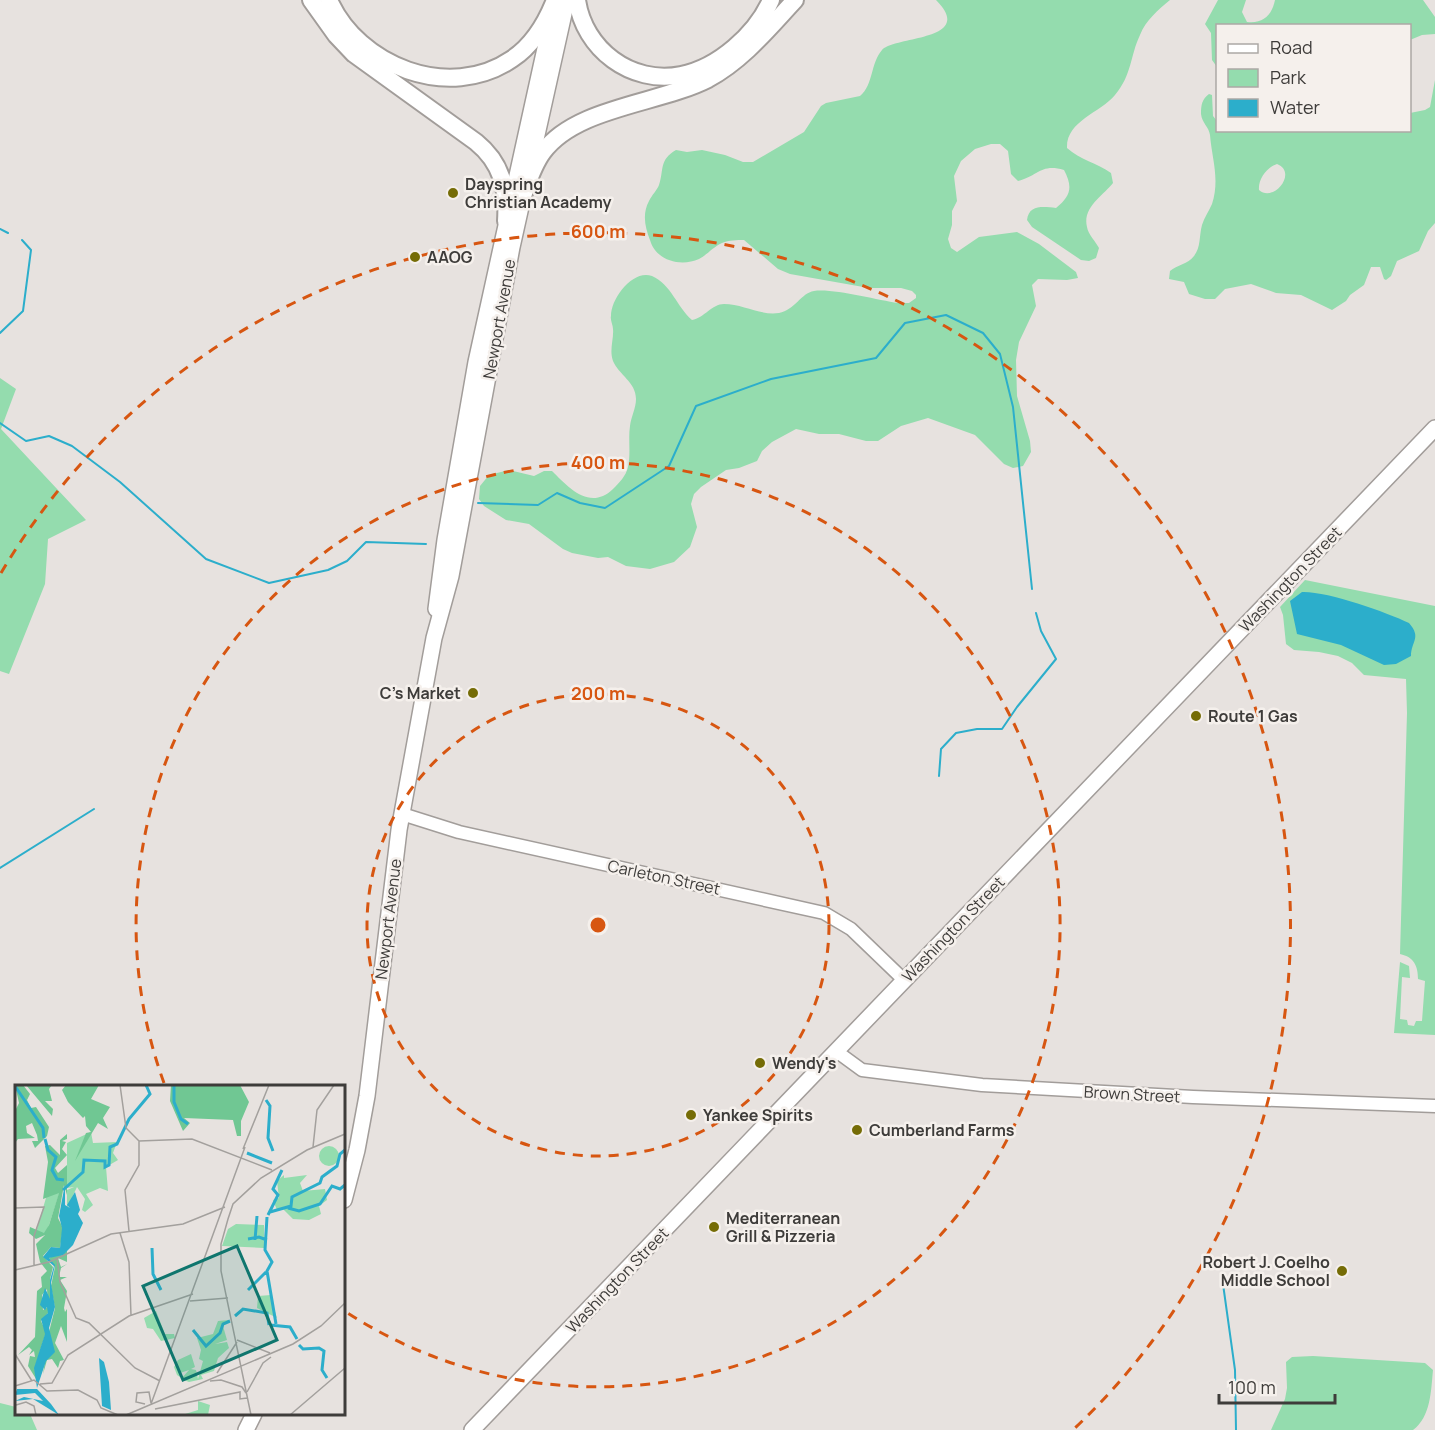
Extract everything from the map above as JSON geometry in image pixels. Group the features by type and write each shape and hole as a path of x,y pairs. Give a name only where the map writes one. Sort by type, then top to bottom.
{"highway":[{"path":"311,0 354,54 476,142 490,155 505,187 506,221"},
{"path":"329,0 347,29 377,56 407,70 447,77 479,73 512,60 537,35 555,0"},
{"path":"577,0 584,26 602,52 634,71 668,77 702,68 728,51 754,26 771,0"},
{"path":"524,193 543,152 566,130 589,119 685,89 716,74 745,53 795,0"}],"main road":[{"name":"Newport Avenue","path":"345,1196 368,1096 391,890 402,814 434,638 437,595 445,540 476,362 555,0"},
{"name":"Newport Avenue","path":"434,638 446,599 463,520 502,294 567,0"},
{"name":"Washington Street","path":"472,1430 1435,428"},
{"path":"246,1430 253,1415"}],"street":[{"name":"Carleton Street","path":"402,814 459,832 824,913 851,929 904,980"},
{"name":"Brown Street","path":"836,1051 862,1070 982,1085 1193,1097 1435,1106"}],"green space":[{"path":"936,0 1170,0 1153,16 1143,30 1121,88 1109,101 1078,124 1068,139 1067,148 1072,152 1111,173 1113,183 1091,207 1086,220 1089,232 1099,248 1096,258 1089,261 1081,260 1032,227 1027,220 1028,215 1034,209 1056,208 1065,199 1069,191 1069,181 1064,170 1045,169 1018,181 1011,174 1008,151 1000,144 991,144 975,149 961,161 954,176 957,201 952,211 952,225 948,239 951,248 957,252 979,237 1017,232 1039,244 1076,272 1078,278 1038,279 1032,285 1036,306 1019,342 1016,360 1017,396 1031,452 1023,466 1013,468 1004,464 975,435 928,418 901,426 878,441 796,429 772,442 762,451 757,461 726,470 701,487 694,494 691,504 697,527 690,547 674,562 650,569 626,566 608,557 598,558 572,553 529,524 506,520 484,506 479,499 480,486 489,475 509,470 534,476 544,471 552,471 580,495 596,498 613,489 620,482 629,462 630,426 636,399 630,383 613,361 611,318 612,309 619,294 624,287 638,277 652,276 659,280 692,320 724,304 765,313 779,313 789,309 809,292 814,291 843,293 898,303 909,303 916,298 912,291 901,288 869,288 790,274 778,269 744,240 722,243 699,259 692,261 670,260 663,257 653,247 645,216 649,201 659,185 664,161 676,150 687,152 702,150 743,162 753,162 804,132 821,106 860,96 868,86 875,61 882,50 940,30 947,23 946,13"},
{"path":"1218,0 1246,0 1242,12 1247,22 1258,22 1269,14 1275,0 1423,0 1435,17 1435,34 1422,35 1411,40 1411,24 1216,24 1216,66 1212,60 1211,33 1205,24"},
{"path":"1435,80 1435,223 1428,231 1419,251 1397,261 1391,276 1386,280 1380,267 1371,267 1364,285 1332,310 1301,295 1276,293 1251,284 1225,289 1215,299 1205,299 1189,294 1184,282 1169,279 1170,271 1189,261 1196,253 1202,225 1214,195 1215,178 1210,135 1201,114 1202,102 1209,94 1212,95 1216,132 1411,132 1411,113 1430,107","holes":["1277,164 1283,168 1285,173 1282,185 1277,190 1271,193 1259,190 1262,178 1273,166"]},
{"path":"0,378 16,389 1,429 86,520 48,539 45,584 9,674 0,671"},
{"path":"1305,580 1435,606 1435,1035 1394,1033 1400,962 1409,966 1410,978 1402,977 1400,1019 1407,1020 1408,1025 1414,1026 1416,1021 1422,1021 1425,981 1418,979 1416,966 1412,960 1400,954 1406,679 1364,675 1352,663 1338,656 1294,650 1286,644 1280,607"},
{"path":"1313,1356 1425,1363 1433,1370 1427,1411 1419,1425 1413,1430 1271,1430 1285,1399 1286,1362 1292,1357"},
{"path":"0,1403 15,1407 15,1415 30,1415 37,1430 0,1430"}],"water":[{"path":"1302,592 1341,598 1409,623 1415,632 1411,656 1396,664 1384,665 1341,645 1297,634 1290,601"}],"waterway":[{"path":"0,229 8,233"},
{"path":"0,333 23,311 31,250 22,240"},
{"path":"478,503 538,505 557,493 580,503 605,508 669,466 696,406 771,379 876,358 905,323 946,315 983,333 1000,354 1013,407 1032,589"},
{"path":"0,423 26,441 49,436 72,446 120,482 206,559 269,583 328,570 347,561 366,542 426,544"},
{"path":"939,776 941,749 956,733 977,729 1002,729 1056,659 1041,631 1036,613"},
{"path":"0,868 94,809"},
{"path":"1223,1284 1235,1370 1236,1430"}],"place":[{"name":"Dayspring Christian Academy","path":"453,193"},
{"name":"AAOG","path":"415,257"},
{"name":"C's Market","path":"473,693"},
{"name":"Route 1 Gas","path":"1196,716"},
{"name":"Wendy's","path":"760,1063"},
{"name":"Yankee Spirits","path":"691,1115"},
{"name":"Cumberland Farms","path":"857,1130"},
{"name":"Mediterranean Grill & Pizzeria","path":"714,1227"},
{"name":"Robert J. Coelho Middle School","path":"1342,1271"}]}
